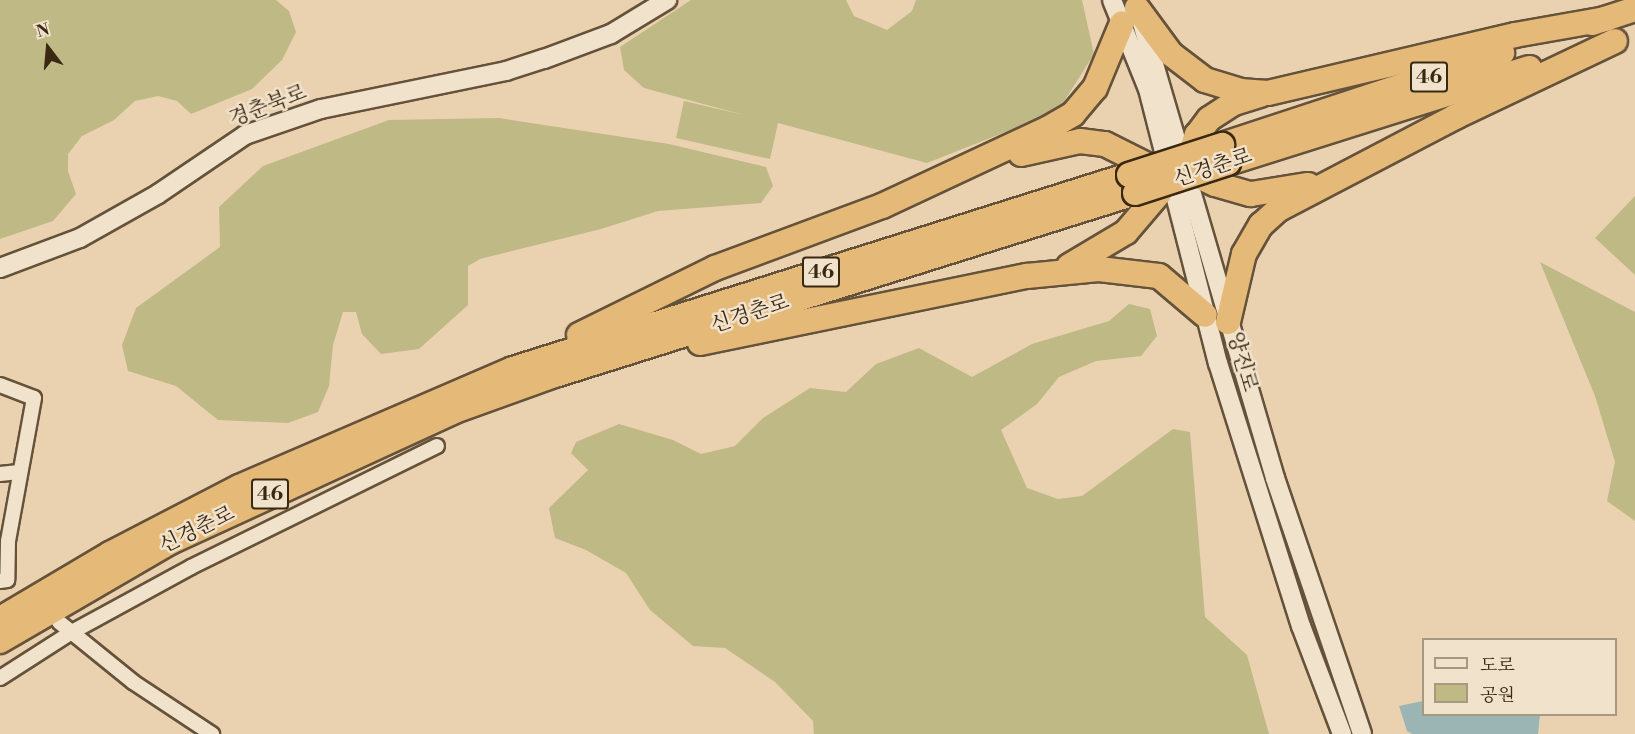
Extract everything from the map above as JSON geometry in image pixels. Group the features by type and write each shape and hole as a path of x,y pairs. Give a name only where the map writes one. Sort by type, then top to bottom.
{"highway":[{"name":"신경춘로","path":"0,641 170,542 452,412 555,375 1132,184 1619,31 1635,9"},
{"path":"951,176 1073,114 1095,88 1131,10 1171,54 1205,80 1240,91 1268,93"},
{"path":"1056,272 1101,250 1126,232 1177,173 1197,135 1209,119 1234,104 1268,93 1515,35 1619,31"},
{"path":"555,375 1056,272 1122,270 1159,276 1216,319 1244,254 1261,225 1279,209 1332,179 1619,31"},
{"path":"513,369 715,268 951,176 1050,146 1080,141 1105,144 1177,173 1251,194 1332,179"},
{"name":"신경춘로","path":"0,619 110,554 239,487 513,369 1132,184"}],"main road":[{"name":"경춘북로","path":"0,268 80,238 158,194 244,135 321,109 506,71 544,59 611,34 667,0"},
{"name":"양진로","path":"1112,0 1131,10 1301,626 1342,734"},
{"name":"양진로","path":"1216,319 1278,488 1362,734"}],"street":[{"path":"0,385 34,399 19,472 4,580 18,590"},
{"path":"0,678 72,632 191,567 437,446"},
{"path":"0,474 19,472"},
{"path":"59,622 133,682 212,734"}],"green space":[{"path":"0,0 276,0 289,11 296,32 282,60 252,89 191,114 177,101 158,96 135,101 114,120 82,136 68,154 68,171 76,194 53,221 0,239"},
{"path":"691,0 846,0 854,16 887,30 912,11 916,0 1082,0 1094,54 1058,111 927,163 778,123 770,159 676,138 684,101 744,115 644,88 624,70 620,47"},
{"path":"499,118 669,144 766,167 773,186 761,203 658,211 601,229 480,259 468,266 468,305 419,349 381,354 362,334 356,312 343,312 333,345 329,386 318,412 288,423 218,420 176,386 128,371 122,345 136,308 220,247 219,207 263,166 389,120"},
{"path":"1635,196 1635,275 1595,238"},
{"path":"1540,262 1635,312 1635,521 1607,501 1615,462 1595,396"},
{"path":"1129,304 1150,309 1157,336 1141,356 1096,361 1059,377 1037,404 1001,430 1027,488 1058,499 1082,496 1173,429 1190,432 1205,617 1247,655 1269,734 814,734 813,721 775,682 725,648 693,646 650,610 626,573 586,550 555,538 549,508 588,470 571,453 576,442 619,424 673,440 701,454 735,446 763,418 810,388 846,392 876,364 919,348 972,377 1032,344 1109,321"}],"water":[{"path":"1422,701 1422,716 1540,716 1538,734 1412,734 1407,731 1399,706"}]}
